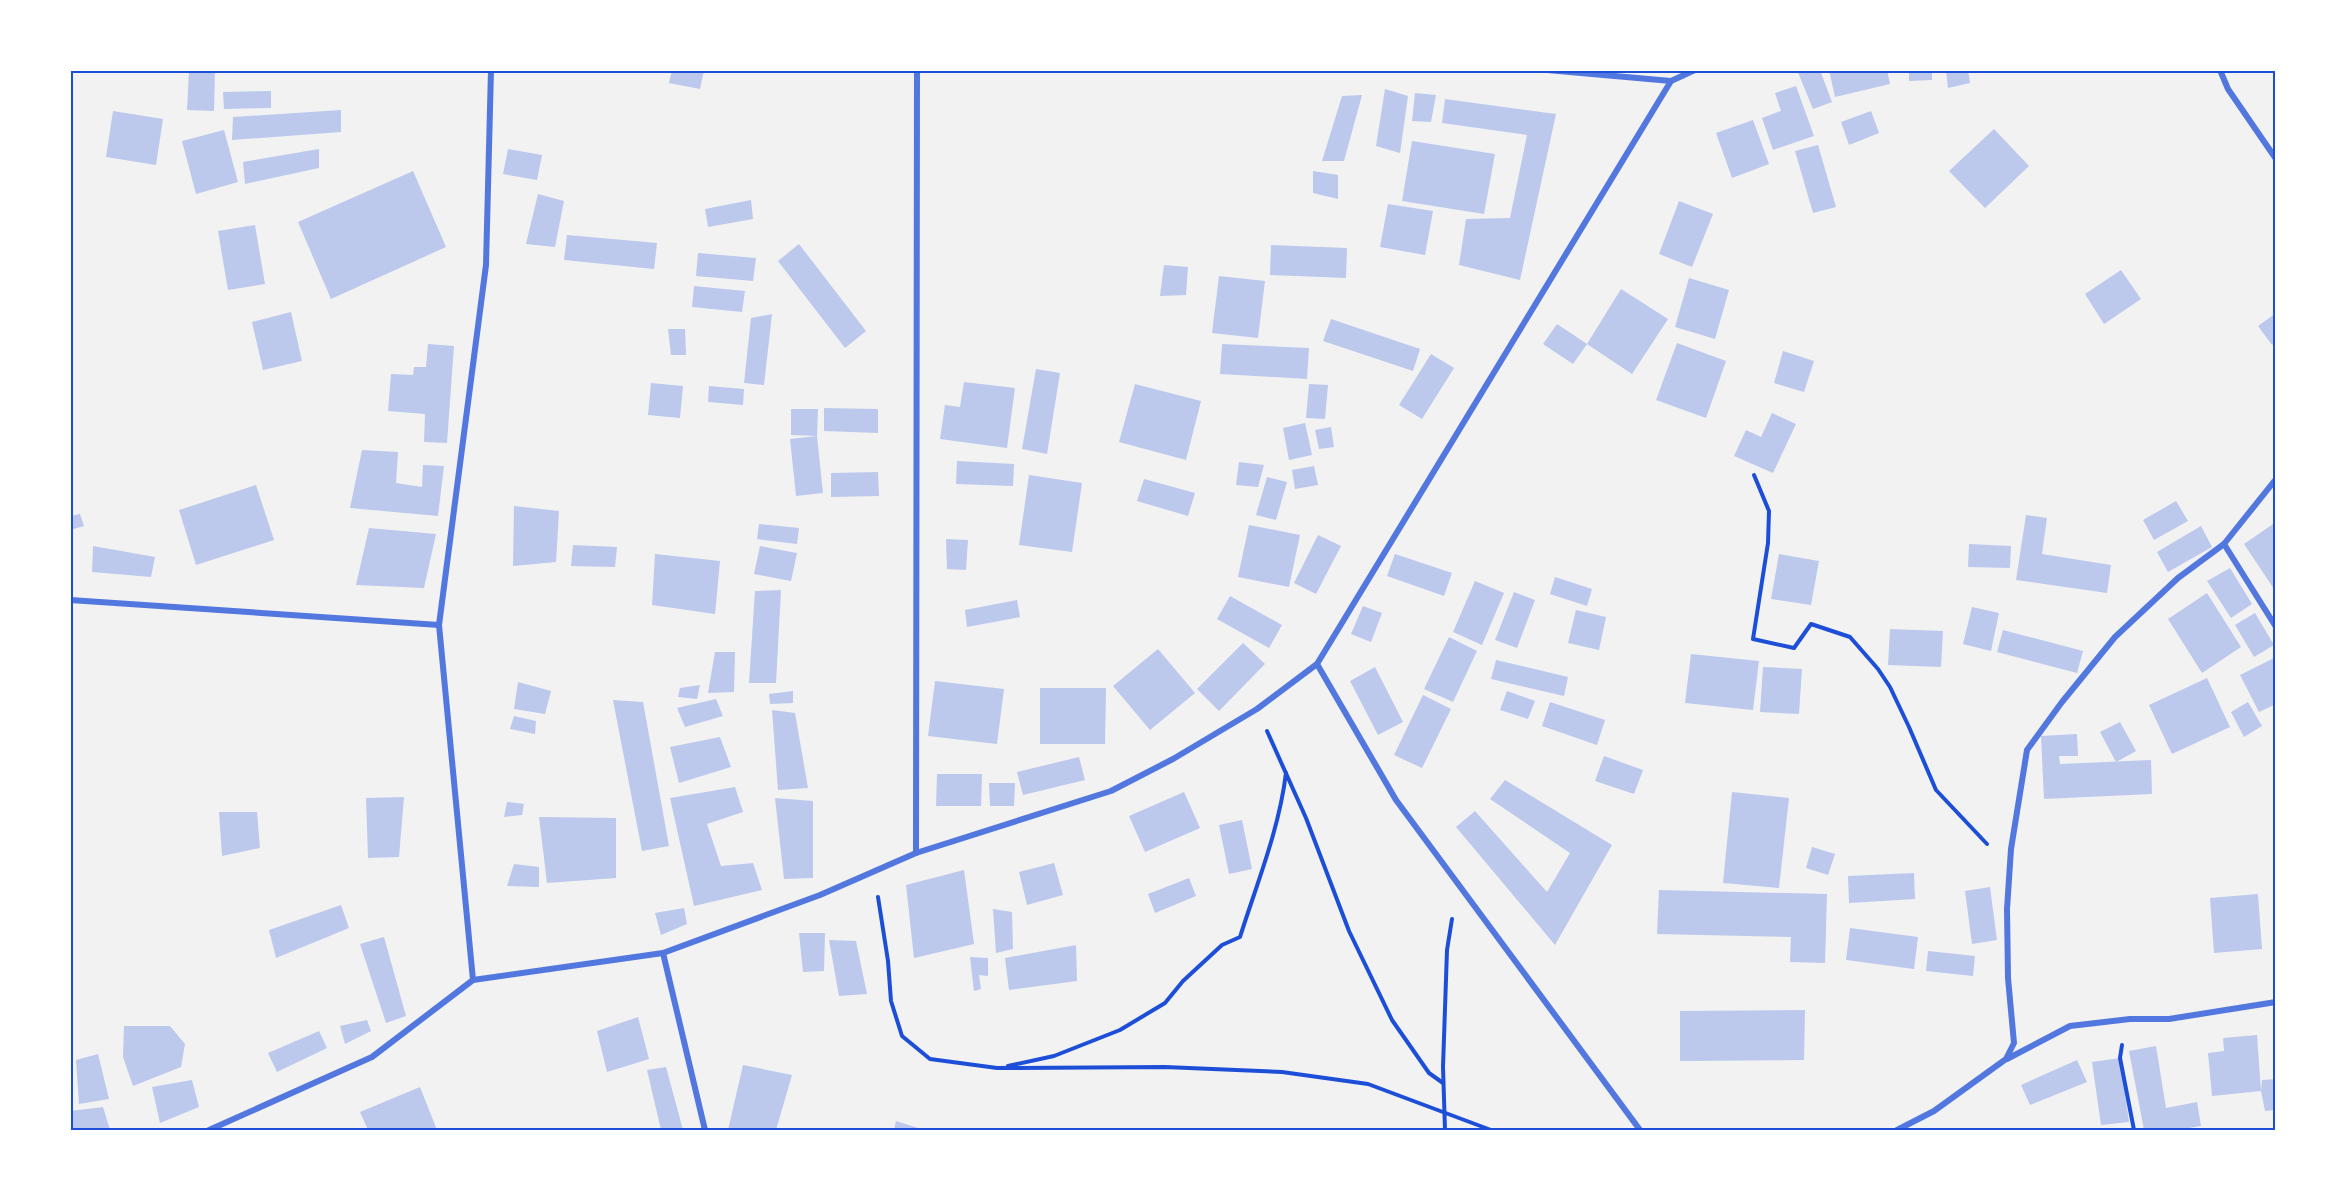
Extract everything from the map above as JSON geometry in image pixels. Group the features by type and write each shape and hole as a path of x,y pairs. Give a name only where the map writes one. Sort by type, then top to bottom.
{"street":[{"path":"472,980 439,626 486,266 491,70"},
{"path":"916,852 917,70"},
{"path":"1547,70 1671,81 1695,70"},
{"path":"2220,70 2228,89 2276,159"},
{"path":"209,1131 372,1057 472,980 663,953 820,895 916,852 1111,791 1173,759 1257,709 1317,664 1671,81"},
{"path":"2006,1059 2014,1043 2008,978 2007,909 2010,868 2027,750 2062,702 2115,637 2178,578 2224,544 2276,479"},
{"path":"2224,544 2276,627"},
{"path":"70,600 439,626"},
{"path":"1317,664 1396,800 1640,1131"},
{"path":"663,953 705,1131"},
{"path":"1897,1131 1934,1111 2006,1059 2070,1026 2169,1019 2276,1002"}],"path":[{"path":"1754,475 1768,511 1768,543 1753,639 1794,648 1810,624 1850,637 1890,687 1936,790 2010,868"},
{"path":"1257,709 1286,773 1350,932 1392,1020 1428,1073 1443,1083"},
{"path":"997,1068 1054,1056 1120,1030 1166,1003 1184,981 1222,945 1240,937 1267,851 1276,831 1286,773"},
{"path":"873,872 888,962 891,1001 902,1036 930,1059 997,1068 1165,1066 1281,1072 1368,1084 1491,1131"},
{"path":"1445,1131 1443,1083 1447,950 1458,884"},
{"path":"2110,1022 2123,1039 2120,1058 2134,1131"}],"building":[{"path":"189,70 215,70 214,111 187,110"},
{"path":"672,70 704,70 700,89 669,83"},
{"path":"1797,70 1820,70 1832,102 1813,109"},
{"path":"1829,70 1887,70 1890,84 1835,97"},
{"path":"1909,70 1932,70 1932,80 1909,81"},
{"path":"1946,70 1968,70 1970,83 1948,88"},
{"path":"1796,86 1814,136 1773,150 1762,118 1781,111 1775,93"},
{"path":"1385,89 1408,96 1400,153 1376,146"},
{"path":"271,91 271,108 224,109 223,92"},
{"path":"1415,93 1436,95 1431,122 1412,121"},
{"path":"1362,95 1344,161 1322,161 1342,96"},
{"path":"1445,99 1556,114 1520,280 1459,265 1466,219 1510,218 1527,135 1442,123"},
{"path":"341,110 341,132 232,140 233,117"},
{"path":"113,111 163,119 156,165 106,157"},
{"path":"1871,111 1879,133 1849,145 1841,122"},
{"path":"1753,120 1769,164 1732,178 1716,133"},
{"path":"1994,129 2029,166 1985,208 1949,171"},
{"path":"224,130 238,182 196,194 182,141"},
{"path":"1412,141 1495,154 1484,214 1402,201"},
{"path":"1818,145 1836,207 1813,213 1795,151"},
{"path":"319,149 319,168 245,184 243,162"},
{"path":"508,149 542,155 537,180 503,174"},
{"path":"413,171 446,247 331,299 298,222"},
{"path":"1313,171 1338,175 1338,199 1313,193"},
{"path":"538,194 564,201 555,247 526,244"},
{"path":"751,200 753,219 708,227 705,209"},
{"path":"1679,201 1713,214 1692,267 1659,254"},
{"path":"1388,204 1433,211 1425,255 1380,247"},
{"path":"255,225 265,284 228,290 218,231"},
{"path":"567,235 657,243 654,269 564,260"},
{"path":"799,244 866,331 845,348 778,261"},
{"path":"1271,245 1347,248 1346,278 1270,275"},
{"path":"698,253 756,258 753,281 696,276"},
{"path":"1164,265 1188,267 1186,295 1160,296"},
{"path":"2121,270 2141,299 2104,324 2085,294"},
{"path":"1219,276 1265,281 1258,338 1212,333"},
{"path":"1689,278 1729,290 1715,339 1675,327"},
{"path":"694,286 745,291 742,312 692,307"},
{"path":"1621,289 1668,319 1632,374 1587,344"},
{"path":"291,312 302,361 263,370 252,322"},
{"path":"2276,313 2276,342 2272,345 2258,326"},
{"path":"772,314 764,385 744,383 751,318"},
{"path":"1331,319 1420,349 1413,371 1323,341"},
{"path":"1557,324 1587,344 1573,364 1543,344"},
{"path":"668,329 685,329 686,355 671,355"},
{"path":"1677,343 1726,361 1706,418 1656,400"},
{"path":"428,344 454,346 447,443 424,442 425,414 388,411 391,374 413,375 414,367 426,367"},
{"path":"1222,344 1309,348 1307,379 1220,374"},
{"path":"1783,351 1814,361 1804,392 1774,383"},
{"path":"1431,354 1454,368 1422,419 1399,405"},
{"path":"1036,369 1060,373 1047,454 1022,449"},
{"path":"964,382 1015,388 1007,448 940,439 945,405 960,407"},
{"path":"651,383 683,386 680,418 648,415"},
{"path":"1135,384 1201,401 1186,460 1119,442"},
{"path":"1309,384 1328,385 1325,419 1306,418"},
{"path":"709,386 744,389 743,405 708,402"},
{"path":"824,408 878,409 878,433 824,431"},
{"path":"791,409 818,409 817,436 791,435"},
{"path":"1772,413 1796,424 1773,473 1734,456 1746,430 1761,437"},
{"path":"1305,423 1312,455 1289,460 1283,428"},
{"path":"1331,427 1334,447 1319,449 1315,430"},
{"path":"817,436 823,493 796,496 790,439"},
{"path":"362,450 398,452 396,483 422,487 423,465 444,466 438,516 350,508"},
{"path":"957,461 1014,464 1013,486 956,484"},
{"path":"1239,462 1264,465 1258,487 1236,485"},
{"path":"1314,466 1318,485 1295,489 1292,470"},
{"path":"878,472 879,496 831,497 831,473"},
{"path":"1029,475 1082,483 1072,552 1019,545"},
{"path":"1267,477 1287,482 1276,520 1256,515"},
{"path":"1144,479 1195,493 1188,516 1137,501"},
{"path":"256,485 274,540 196,565 179,510"},
{"path":"2176,501 2188,521 2154,540 2143,520"},
{"path":"514,506 559,511 556,562 513,566"},
{"path":"80,514 84,526 70,530 70,516"},
{"path":"2026,515 2047,518 2042,554 2111,565 2107,593 2016,580"},
{"path":"2276,522 2276,592 2244,544"},
{"path":"759,524 799,528 797,544 757,539"},
{"path":"1249,525 1300,535 1289,587 1238,577"},
{"path":"2201,526 2212,547 2168,572 2157,552"},
{"path":"369,528 436,534 424,588 356,585"},
{"path":"1318,535 1341,546 1316,594 1294,583"},
{"path":"946,539 968,540 966,570 947,569"},
{"path":"1969,544 2011,546 2010,568 1968,567"},
{"path":"573,545 617,547 615,567 571,566"},
{"path":"93,546 155,557 151,577 92,572"},
{"path":"760,546 797,553 791,581 754,574"},
{"path":"655,554 720,561 715,614 652,605"},
{"path":"1395,554 1452,573 1444,596 1387,576"},
{"path":"1779,554 1819,561 1811,605 1771,599"},
{"path":"2230,568 2252,604 2231,618 2207,581"},
{"path":"1555,577 1592,589 1587,606 1550,594"},
{"path":"1475,581 1504,593 1482,645 1453,632"},
{"path":"781,590 776,683 749,683 755,591"},
{"path":"1514,592 1535,600 1517,648 1495,640"},
{"path":"2207,593 2241,647 2202,673 2168,619"},
{"path":"1230,596 1282,625 1269,648 1217,619"},
{"path":"1017,600 1020,617 967,627 965,610"},
{"path":"1363,606 1382,613 1371,642 1351,634"},
{"path":"1972,607 1999,613 1991,651 1963,644"},
{"path":"1576,610 1606,617 1599,650 1568,643"},
{"path":"2255,613 2274,645 2254,657 2235,625"},
{"path":"1890,629 1943,631 1941,667 1888,665"},
{"path":"2003,630 2083,651 2077,673 1997,652"},
{"path":"1449,637 1477,651 1453,702 1424,689"},
{"path":"1243,643 1265,664 1219,711 1197,689"},
{"path":"1158,649 1195,693 1150,730 1113,686"},
{"path":"715,652 735,652 734,692 708,693"},
{"path":"1691,654 1759,661 1753,710 1685,703"},
{"path":"2276,657 2276,704 2259,712 2240,675"},
{"path":"1496,660 1568,677 1564,696 1491,679"},
{"path":"1375,667 1403,722 1378,735 1350,681"},
{"path":"1763,667 1802,669 1799,714 1760,712"},
{"path":"2207,678 2230,727 2172,754 2149,705"},
{"path":"935,681 1004,689 997,744 928,736"},
{"path":"518,682 551,691 545,714 514,709"},
{"path":"700,685 697,699 678,697 680,688"},
{"path":"1040,688 1106,688 1105,744 1040,744"},
{"path":"793,691 793,703 770,704 769,694"},
{"path":"1507,691 1535,701 1528,719 1500,710"},
{"path":"1423,695 1451,709 1422,768 1394,755"},
{"path":"716,699 723,716 685,727 677,708"},
{"path":"613,700 643,702 669,846 642,851"},
{"path":"1550,702 1605,720 1597,745 1542,726"},
{"path":"2248,702 2262,726 2244,737 2231,712"},
{"path":"772,710 795,713 808,788 778,790"},
{"path":"514,716 536,721 535,734 510,729"},
{"path":"2120,722 2136,751 2116,762 2100,732"},
{"path":"2077,734 2078,756 2059,756 2060,764 2151,760 2152,794 2044,799 2041,736"},
{"path":"720,737 731,767 679,783 670,747"},
{"path":"1604,756 1643,770 1634,794 1595,781"},
{"path":"1079,757 1085,780 1023,795 1017,772"},
{"path":"937,774 982,774 981,806 936,806"},
{"path":"1505,780 1612,845 1555,945 1456,827 1475,811 1547,892 1570,853 1490,799"},
{"path":"989,783 1015,783 1014,806 990,806"},
{"path":"735,787 743,812 707,824 721,866 753,863 762,890 694,906 670,798"},
{"path":"1184,792 1200,828 1145,852 1129,816"},
{"path":"1732,792 1789,798 1779,888 1723,883"},
{"path":"404,797 399,857 368,858 366,798"},
{"path":"775,798 813,801 813,878 784,879"},
{"path":"507,802 524,804 522,815 504,817"},
{"path":"219,812 257,812 260,848 222,856"},
{"path":"539,817 616,818 616,878 547,883"},
{"path":"1242,820 1252,869 1229,874 1219,825"},
{"path":"1812,847 1835,854 1828,875 1806,868"},
{"path":"1054,863 1063,895 1027,905 1019,872"},
{"path":"514,864 539,867 539,887 507,886"},
{"path":"964,870 974,944 914,958 906,885"},
{"path":"1914,873 1915,899 1849,903 1848,876"},
{"path":"1189,878 1196,896 1155,913 1148,894"},
{"path":"1990,887 1997,940 1972,944 1965,891"},
{"path":"1659,890 1827,894 1825,963 1790,962 1791,937 1657,934"},
{"path":"2258,894 2262,949 2214,953 2210,898"},
{"path":"341,905 349,928 276,958 269,930"},
{"path":"684,908 687,924 661,935 655,913"},
{"path":"993,909 1012,912 1013,949 996,953"},
{"path":"1850,928 1918,937 1914,969 1846,960"},
{"path":"799,933 825,933 824,971 803,972"},
{"path":"384,937 406,1016 386,1023 360,944"},
{"path":"829,940 856,941 867,994 839,996"},
{"path":"1076,945 1077,981 1009,990 1005,958"},
{"path":"1928,951 1975,956 1973,976 1926,971"},
{"path":"970,957 988,958 988,976 979,975 981,989 974,991"},
{"path":"1805,1010 1804,1060 1680,1061 1680,1011"},
{"path":"638,1017 649,1059 607,1072 597,1031"},
{"path":"367,1020 371,1031 345,1044 340,1026"},
{"path":"124,1026 170,1026 185,1044 181,1067 133,1086 123,1057"},
{"path":"319,1031 327,1048 277,1072 268,1053"},
{"path":"2257,1035 2261,1091 2212,1096 2208,1053 2224,1051 2223,1038"},
{"path":"2156,1046 2166,1108 2197,1102 2201,1126 2177,1130 2144,1130 2129,1051"},
{"path":"98,1054 109,1099 79,1104 76,1060"},
{"path":"2120,1058 2129,1122 2101,1125 2092,1062"},
{"path":"2077,1060 2087,1082 2030,1105 2021,1085"},
{"path":"743,1065 792,1075 776,1130 728,1130"},
{"path":"666,1067 683,1130 661,1130 647,1070"},
{"path":"2276,1079 2276,1110 2265,1111 2261,1091 2262,1080"},
{"path":"192,1080 199,1107 160,1123 152,1087"},
{"path":"420,1087 437,1130 368,1130 360,1112"},
{"path":"103,1107 110,1130 70,1130 70,1111"},
{"path":"896,1121 918,1128 917,1130 894,1130"}]}
